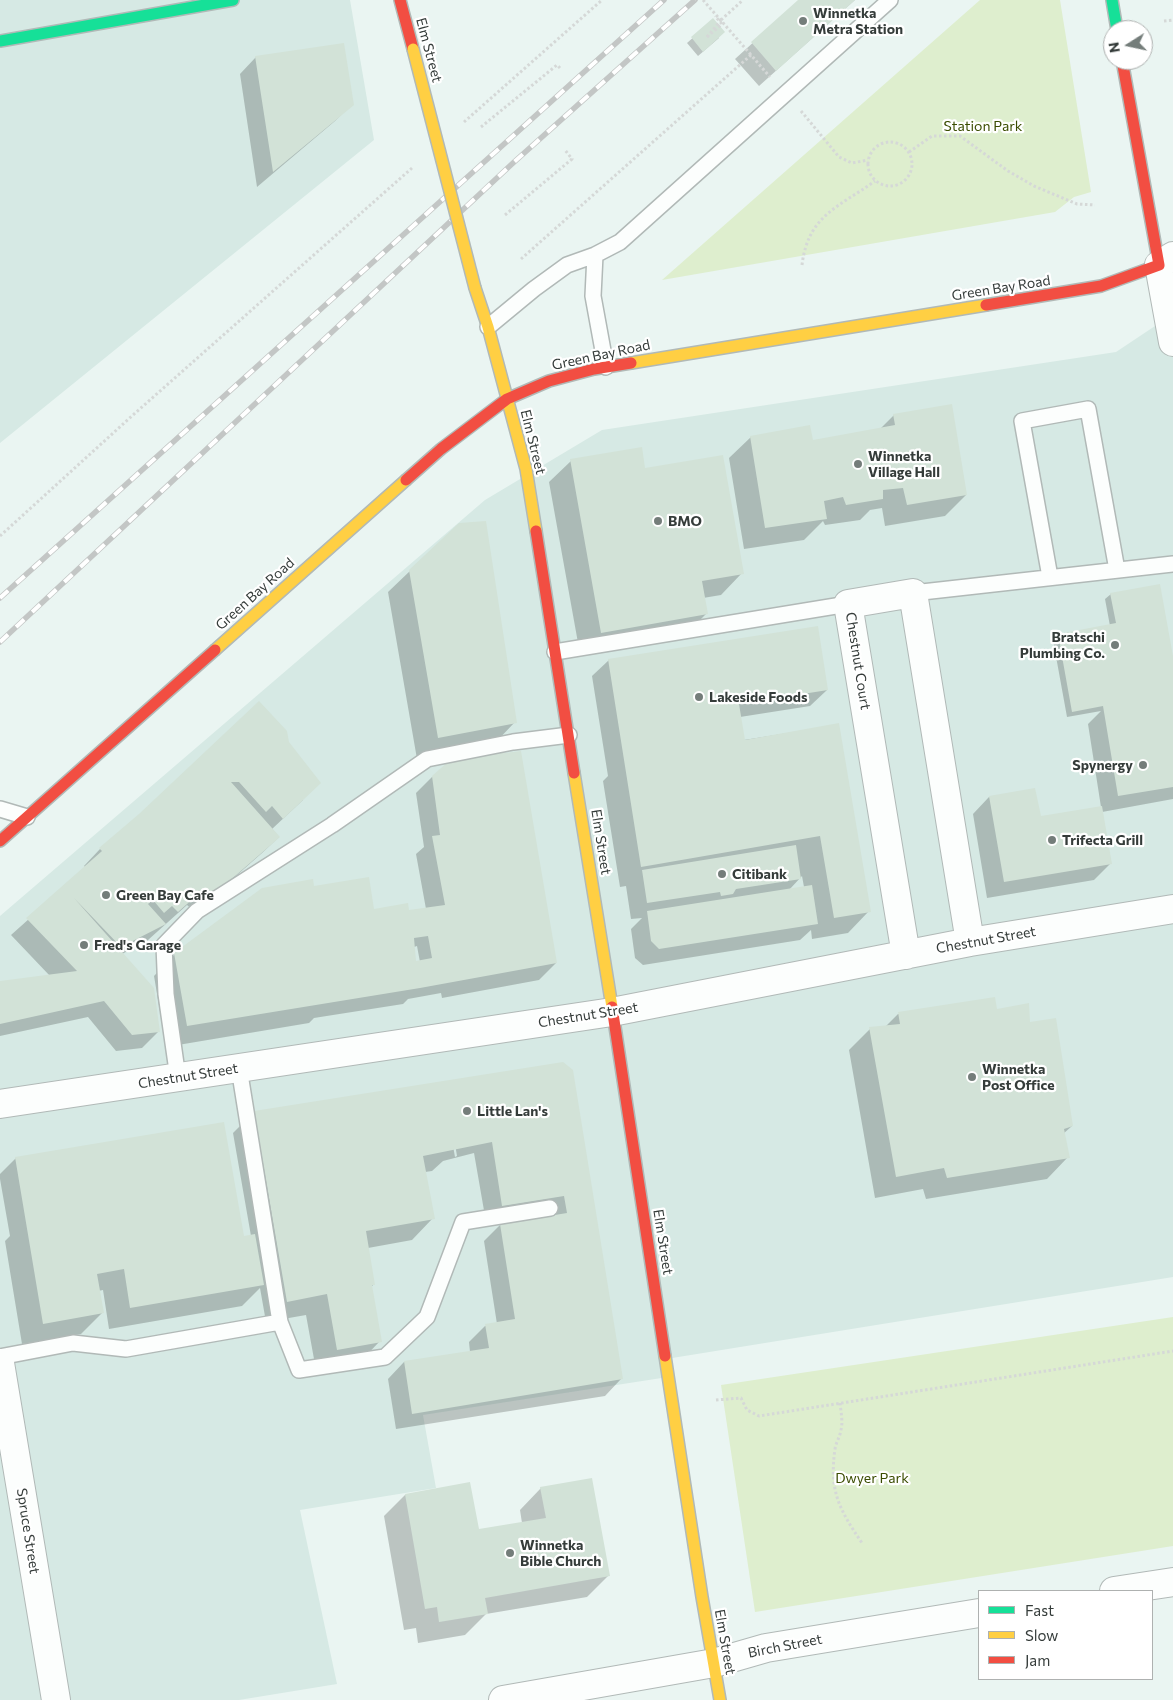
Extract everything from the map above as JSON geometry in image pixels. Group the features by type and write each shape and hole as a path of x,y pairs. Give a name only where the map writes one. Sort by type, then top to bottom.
{"street":[{"path":"0,42 234,0"},
{"name":"Elm Street","path":"400,0 526,469 702,1597 720,1700"},
{"path":"1112,0 1115,20"},
{"path":"1124,70 1166,260 1173,342"},
{"name":"Green Bay Road","path":"0,841 441,449 507,399 549,381 606,367 1101,286 1166,260"},
{"path":"913,593 970,942"},
{"name":"Chestnut Court","path":"906,955 848,604 913,593"},
{"name":"Chestnut Street","path":"0,1104 612,1012 970,942 1173,909"},
{"name":"Spruce Street","path":"0,1362 56,1700"},
{"path":"1121,1590 1173,1582"},
{"name":"Birch Street","path":"503,1700 714,1662 766,1648 978,1613"}],"lane":[{"path":"488,328 534,289 566,266 595,256 620,242 890,0"},
{"path":"595,256 594,296 606,367"},
{"path":"1050,577 1022,421 1088,409 1117,570"},
{"path":"913,593 1173,564"},
{"path":"555,652 848,604"},
{"path":"178,1078 166,994 164,946 197,911 332,825 427,759 513,742 569,736"},
{"path":"0,809 27,818"},
{"path":"239,1068 280,1322 299,1370 385,1357 428,1317 463,1222 550,1208"},
{"path":"0,1357 74,1343 126,1349 280,1322"}],"path":[{"path":"461,125 602,0"},
{"path":"703,0 774,81"},
{"path":"715,16 722,24 707,37 721,20 743,0"},
{"path":"1164,21 1173,20"},
{"path":"521,260 751,55"},
{"path":"481,127 557,65 560,68"},
{"path":"787,93 814,130 839,157 852,163 868,160"},
{"path":"909,152 932,136 960,136 1008,171 1034,186 1077,204 1095,205"},
{"path":"890,141 897,142 909,152 913,166 912,173 908,179 895,186 881,185 870,174 868,160 871,152 876,147 890,141"},
{"path":"505,215 572,159 565,150"},
{"path":"0,536 140,408 416,165"},
{"path":"802,265 804,247 817,224 834,207 875,181"},
{"path":"716,1400 741,1398 747,1410 759,1416 1173,1351"},
{"path":"840,1403 842,1428 836,1446 833,1471 835,1490 842,1512 862,1543"}],"shaded area":[{"path":"0,0 350,0 374,140 0,443"},
{"path":"1173,314 1173,1277 666,1359 668,1377 423,1415 436,1488 300,1510 337,1684 239,1700 0,1700 0,916 485,500 602,430 1116,352"}],"green space":[{"name":"Station Park","path":"980,0 1060,0 1091,192 1074,197 1055,212 662,280"},
{"name":"Dwyer Park","path":"1173,1317 1173,1546 755,1612 721,1385"}],"building":[{"name":"Winnetka Metra Station","path":"798,0 855,0 776,71 751,42"},
{"path":"713,18 725,32 703,52 691,37"},
{"path":"344,43 354,105 273,172 255,56"},
{"name":"Winnetka Village Hall","path":"952,404 967,495 907,505 903,488 883,490 883,499 846,505 843,497 824,501 827,519 765,528 750,436 810,425 813,440 895,425 893,414"},
{"name":"BMO","path":"642,447 645,468 723,455 744,574 702,581 708,614 601,633 570,459"},
{"path":"486,521 517,723 438,738 409,570 459,523"},
{"name":"Bratschi Plumbing Co.","path":"1160,584 1173,656 1173,787 1118,796 1103,706 1072,712 1058,634 1116,623 1110,593"},
{"path":"818,626 828,690 739,704 745,740 839,723 871,912 834,918 820,836 641,867 608,659"},
{"path":"259,701 287,731 289,742 321,783 283,819 272,806 266,812 239,782 231,782 280,837 212,896 204,889 178,912 172,906 164,913 153,900 148,904 166,924 121,947 74,898 154,988 160,1032 132,1035 104,1001 0,1024 0,981 77,971 26,918 102,851 99,848 139,814"},
{"path":"500,750 505,753 521,751 557,963 420,988 187,1026 174,953 262,888 313,879 314,886 369,877 374,909 408,903 409,910 445,905 432,836 440,835 432,776 449,761 486,755 491,751","holes":["428,936 432,958 416,961 414,938"]},
{"name":"Trifecta Grill","path":"1035,788 1041,816 1102,806 1112,864 1004,882 989,796"},
{"name":"Citibank","path":"796,845 801,879 736,889 733,894 721,896 720,892 647,903 642,870"},
{"path":"812,885 818,924 659,949 651,941 647,911"},
{"name":"Winnetka Post Office","path":"995,997 997,1009 1029,1003 1030,1022 1056,1018 1073,1126 1064,1129 1070,1158 947,1178 944,1168 896,1177 869,1027 900,1024 898,1012"},
{"path":"563,1062 573,1070 623,1379 412,1414 404,1361 489,1348 485,1324 515,1319 500,1224 567,1213 564,1196 502,1206 492,1142 423,1156 435,1219 366,1231 375,1285 372,1285 382,1342 337,1350 327,1294 287,1302 254,1111"},
{"path":"224,1122 244,1236 255,1234 264,1285 130,1308 124,1269 97,1274 104,1313 43,1324 15,1157"},
{"name":"Winnetka Bible Church","path":"592,1478 610,1576 485,1598 488,1614 439,1622 437,1607 425,1609 405,1494 470,1482 479,1529 546,1518 540,1487"}],"railway":[{"path":"0,598 664,0"},
{"path":"0,642 513,163 695,0"}],"traffic: fast":[{"path":"0,41 233,0"},
{"path":"1112,0 1115,20"}],"traffic: slow":[{"path":"413,49 475,288"},
{"path":"475,288 488,327 526,469 536,531"},
{"path":"631,363 986,305"},
{"path":"215,650 406,480"},
{"path":"574,773 612,1007"},
{"path":"665,1356 702,1597 720,1700"}],"traffic: jam":[{"path":"400,0 413,49"},
{"path":"986,305 1101,286 1159,265 1124,70"},
{"path":"406,480 441,449 507,399 549,381 594,369 631,363"},
{"path":"536,531 574,773"},
{"path":"0,841 215,650"},
{"path":"612,1007 665,1356"}],"place":[{"name":"Winnetka Metra Station","path":"803,21"},
{"name":"Winnetka Village Hall","path":"858,464"},
{"name":"BMO","path":"658,521"},
{"name":"Bratschi Plumbing Co.","path":"1115,645"},
{"name":"Lakeside Foods","path":"699,697"},
{"name":"Spynergy","path":"1143,765"},
{"name":"Trifecta Grill","path":"1052,840"},
{"name":"Citibank","path":"722,874"},
{"name":"Green Bay Cafe","path":"106,895"},
{"name":"Fred's Garage","path":"84,945"},
{"name":"Winnetka Post Office","path":"972,1077"},
{"name":"Little Lan's","path":"467,1111"},
{"name":"Winnetka Bible Church","path":"510,1553"}]}
